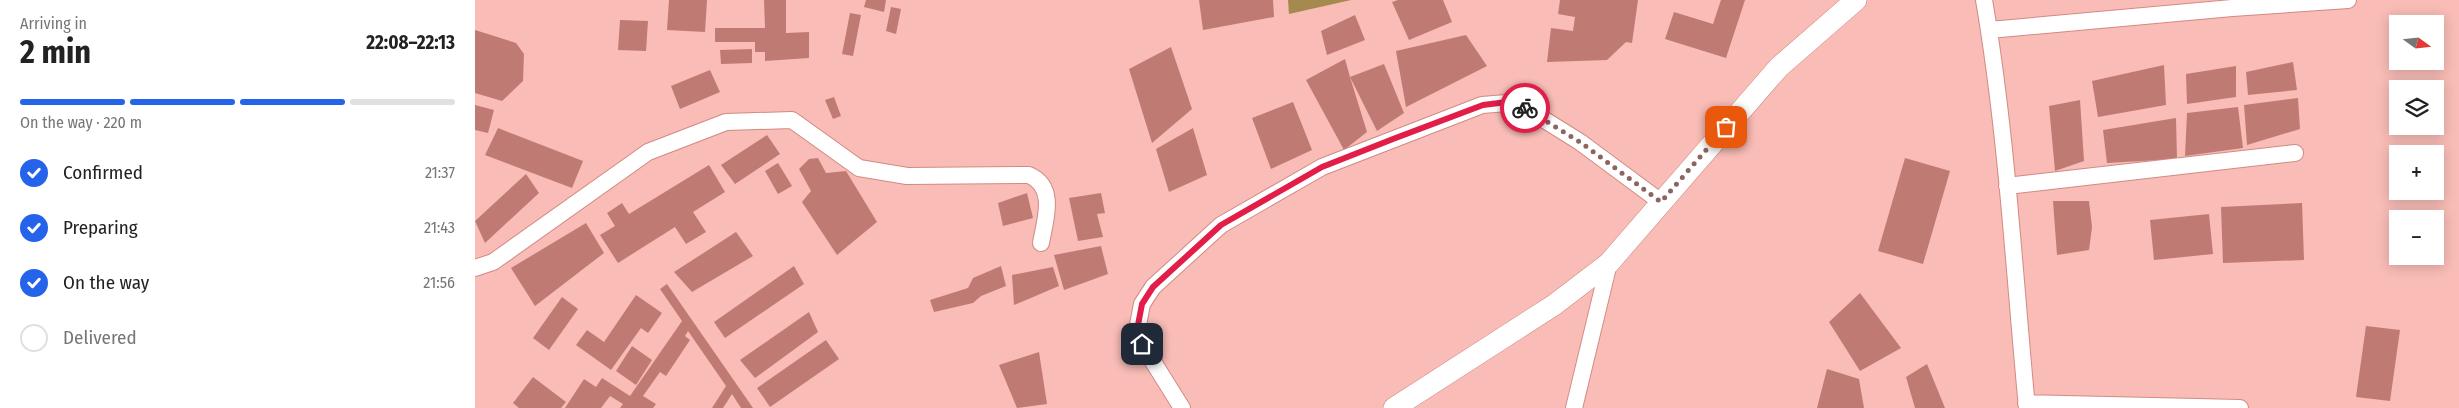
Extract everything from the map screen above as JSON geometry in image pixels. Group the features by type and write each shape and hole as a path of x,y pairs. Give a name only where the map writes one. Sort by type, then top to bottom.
{"street":[{"path":"1394,408 1554,305 1609,263 1779,67 1856,0"},
{"path":"1984,0 2007,186 2020,310 2027,405 2240,408"},
{"path":"1989,30 2232,8 2348,0"},
{"path":"1182,408 1142,344 1138,325 1142,304 1153,287 1221,225 1322,167 1483,105 1507,102 1527,109 1580,142 1661,202"},
{"path":"475,268 493,262 648,152 726,122 792,120 859,168 907,176 1029,175 1038,178 1044,186 1048,208 1041,243"},
{"path":"2007,186 2295,152"},
{"path":"1575,408 1609,263"}],"shaded area":[{"path":"1288,0 1351,0 1289,14"}],"building":[{"path":"669,0 707,0 705,32 667,30"},
{"path":"764,0 786,0 786,33 809,32 809,58 765,61 765,52 755,52 755,42 715,42 715,28 765,28"},
{"path":"866,0 886,0 884,12 864,7"},
{"path":"1199,0 1273,0 1274,17 1203,30"},
{"path":"1398,0 1443,0 1452,22 1409,40 1392,2"},
{"path":"1560,0 1638,0 1632,43 1626,42 1607,60 1547,62 1551,28 1573,31 1575,17 1558,14"},
{"path":"1721,0 1745,0 1726,58 1665,39 1674,12 1713,24"},
{"path":"891,7 901,9 896,34 886,31"},
{"path":"850,13 861,15 853,56 842,54"},
{"path":"1355,15 1365,40 1327,55 1321,31"},
{"path":"620,20 648,21 646,51 618,50"},
{"path":"475,30 516,43 524,54 523,81 502,101 475,93"},
{"path":"1466,35 1487,66 1406,107 1396,51"},
{"path":"1171,47 1192,109 1152,143 1129,69"},
{"path":"752,49 752,63 721,64 720,50"},
{"path":"1345,59 1367,132 1344,150 1306,80"},
{"path":"2293,62 2297,90 2248,95 2246,72"},
{"path":"1384,64 1404,113 1377,131 1350,77"},
{"path":"2164,65 2166,105 2098,117 2092,81"},
{"path":"2236,66 2236,97 2187,104 2186,74"},
{"path":"710,70 720,92 680,109 671,86"},
{"path":"834,97 841,116 833,119 825,100"},
{"path":"2298,98 2300,129 2247,145 2244,105"},
{"path":"2080,100 2084,161 2055,171 2049,106"},
{"path":"1293,102 1312,150 1271,169 1252,118"},
{"path":"475,105 494,110 488,133 475,130"},
{"path":"2238,107 2243,148 2185,156 2187,113"},
{"path":"2176,118 2177,159 2107,163 2103,130"},
{"path":"498,128 583,161 572,188 485,155"},
{"path":"1193,128 1207,175 1169,192 1156,149"},
{"path":"767,135 780,154 735,184 721,165"},
{"path":"818,158 826,173 846,171 877,222 837,255 802,202 811,191 799,169 809,159"},
{"path":"1905,158 1950,171 1923,264 1878,251"},
{"path":"778,163 792,186 778,194 765,171"},
{"path":"709,165 725,192 693,212 706,232 686,244 675,227 618,263 600,235 615,226 607,213 622,203 629,214"},
{"path":"526,174 539,193 485,243 475,221"},
{"path":"1027,193 1033,218 1003,226 998,203"},
{"path":"1101,193 1105,213 1097,214 1103,237 1078,241 1069,198"},
{"path":"2053,201 2089,201 2092,227 2089,250 2057,255"},
{"path":"2302,203 2304,260 2223,263 2221,207"},
{"path":"2209,214 2213,254 2154,260 2150,220"},
{"path":"586,223 604,253 535,306 511,268"},
{"path":"736,232 753,256 692,292 674,272"},
{"path":"1101,246 1108,274 1064,290 1054,255"},
{"path":"794,266 804,284 725,338 714,322"},
{"path":"1001,266 1006,286 981,296 973,303 934,312 930,300 968,288 973,278"},
{"path":"1053,267 1059,286 1014,305 1012,275"},
{"path":"667,284 753,408 741,408 732,394 723,408 712,408 726,386 688,331 685,336 690,340 666,376 660,372 643,396 656,404 653,408 620,408 623,404 610,396 601,408 565,408 584,379 596,387 602,378 630,396 682,321 660,289"},
{"path":"1860,293 1901,348 1860,371 1829,322"},
{"path":"636,295 662,313 648,333 641,328 611,370 576,345 587,330 604,342"},
{"path":"562,297 578,309 549,350 533,338"},
{"path":"809,312 818,332 755,378 740,360"},
{"path":"2366,326 2400,330 2390,401 2356,397"},
{"path":"826,340 839,359 770,407 757,388"},
{"path":"632,346 652,360 636,385 616,371"},
{"path":"1039,352 1047,404 1017,408 999,365"},
{"path":"1927,364 1945,408 1915,408 1906,377"},
{"path":"1827,369 1859,379 1864,408 1817,408"},
{"path":"533,377 566,402 561,408 519,408 513,403"}],"way so far":[{"path":"1525,108 1580,142 1661,202 1726,127"}],"route":[{"path":"1142,344 1138,325 1142,304 1153,287 1221,225 1322,167 1393,139 1483,105 1507,102 1525,108"}]}
